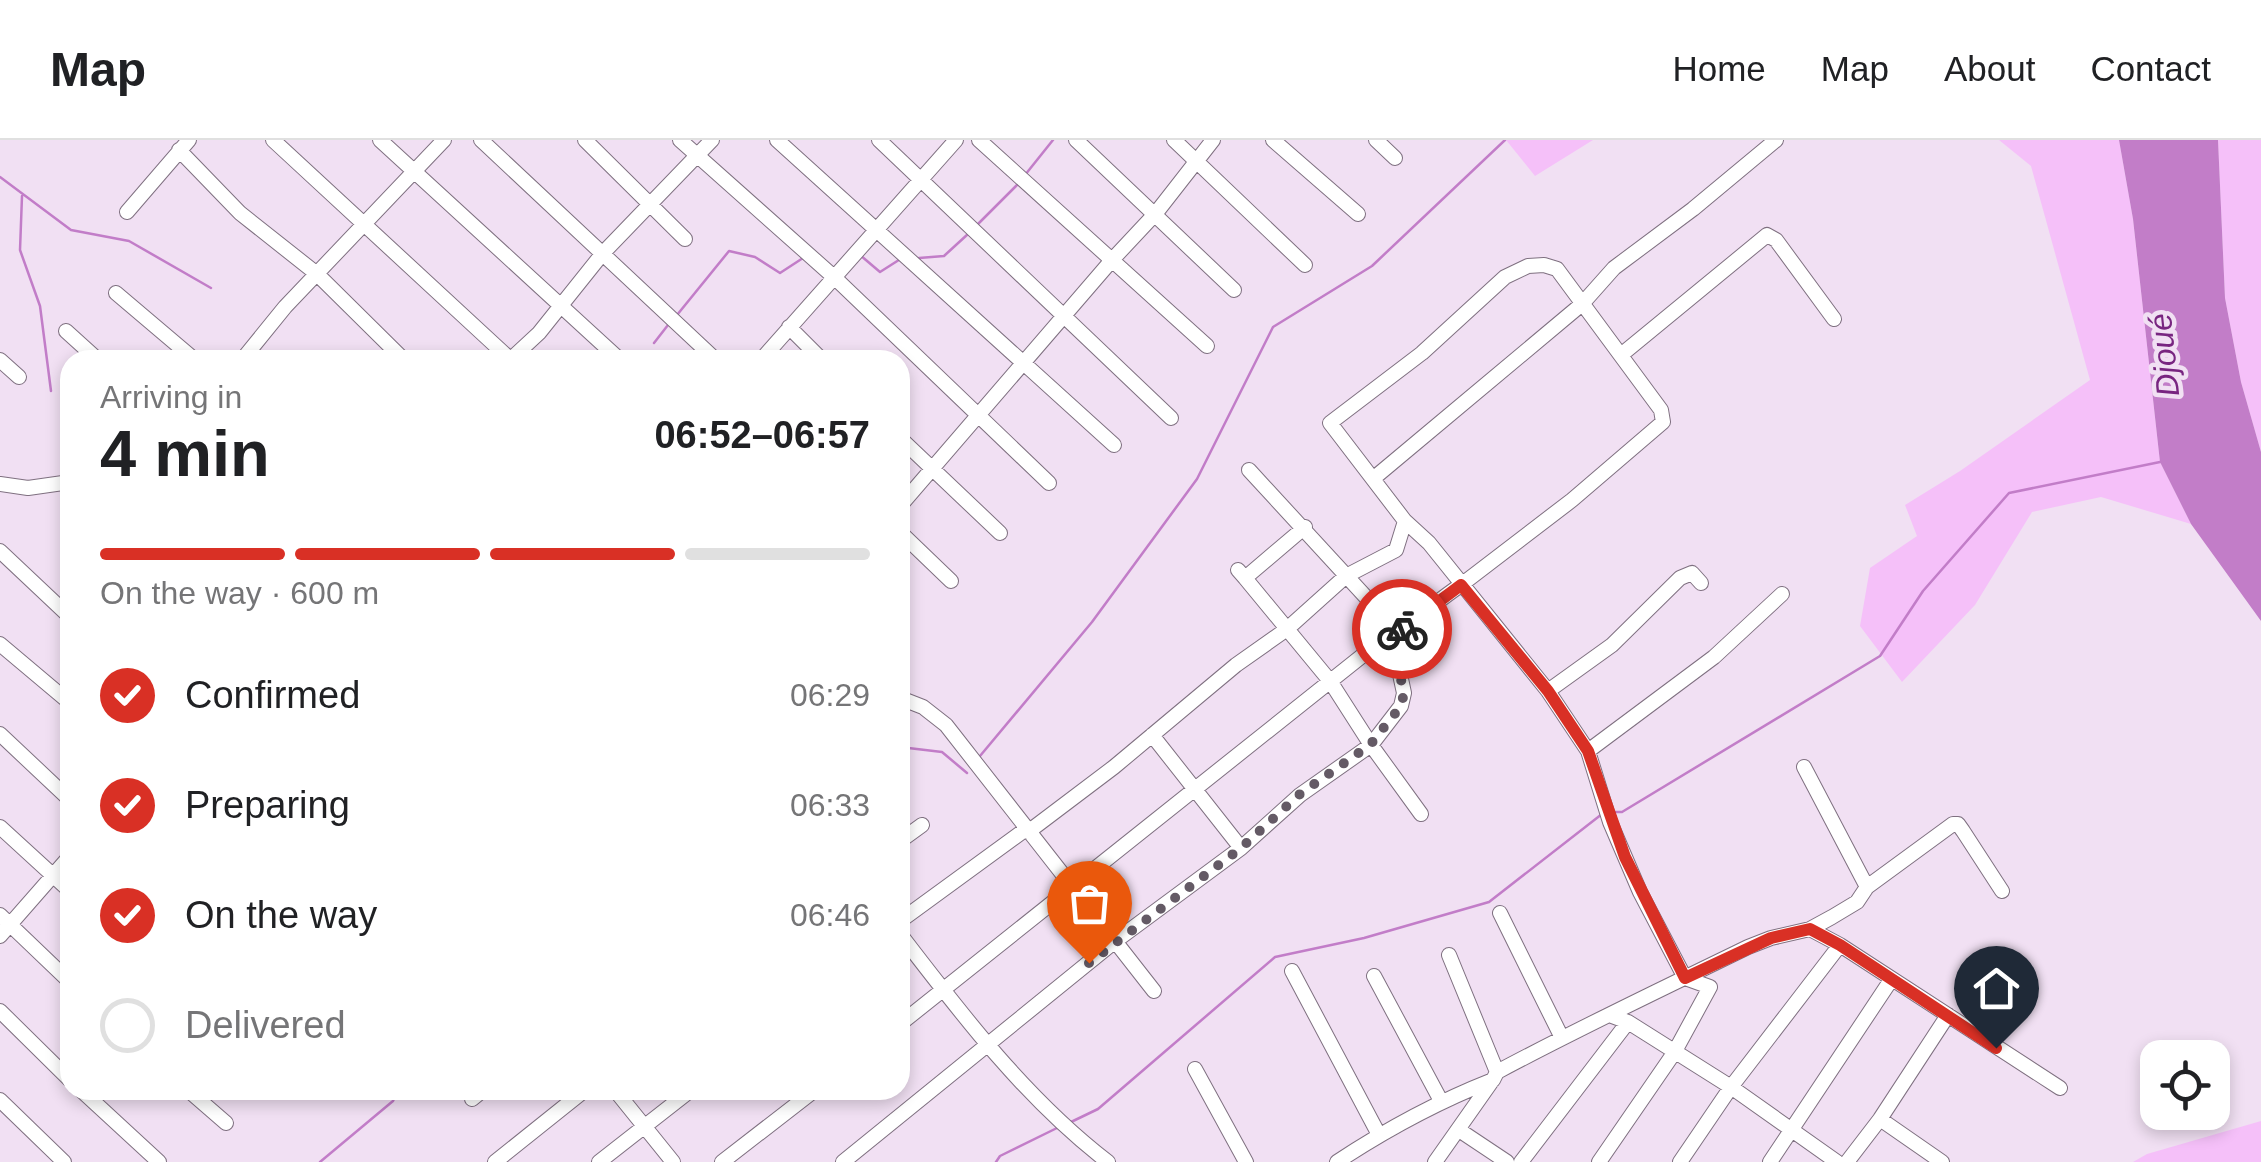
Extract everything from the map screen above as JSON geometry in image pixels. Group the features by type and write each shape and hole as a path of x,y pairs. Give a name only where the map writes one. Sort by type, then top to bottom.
{"street":[{"path":"273,140 500,350"},
{"path":"380,140 609,350"},
{"path":"250,350 285,307 444,140"},
{"path":"481,140 705,350"},
{"path":"585,140 684,239"},
{"path":"680,140 910,350"},
{"path":"521,350 650,202 712,140"},
{"path":"776,140 1114,445"},
{"path":"879,140 1171,418"},
{"path":"769,350 900,202 924,181 956,140"},
{"path":"979,140 1206,346"},
{"path":"1076,140 1234,290"},
{"path":"1174,140 1305,264"},
{"path":"910,494 1156,214 1214,140"},
{"path":"1273,140 1358,214"},
{"path":"1376,140 1395,158"},
{"path":"1374,478 1582,304 1614,268 1694,209 1776,140"},
{"path":"128,212 184,145 240,213 317,274 394,350"},
{"path":"1621,354 1767,235 1776,240 1834,319"},
{"path":"910,1016 1382,640 1398,632 1461,585 1572,500 1663,422 1661,410 1557,269 1544,264 1528,266 1505,278 1422,352 1330,422 1404,520 1429,544 1461,585 1548,691 1588,751 1625,857 1685,978 1710,987 1674,1053 1598,1162"},
{"path":"116,293 182,350"},
{"path":"789,326 812,350"},
{"path":"66,332 87,350"},
{"path":"910,350 1049,484"},
{"path":"0,360 19,377"},
{"path":"910,448 1000,533"},
{"path":"1249,470 1398,632"},
{"path":"0,484 28,488 60,483"},
{"path":"910,914 1152,735 1236,665 1287,629 1346,576 1396,550 1404,520"},
{"path":"1305,527 1242,574 1330,682 1421,814"},
{"path":"910,542 951,581"},
{"path":"0,551 60,607"},
{"path":"1548,691 1612,645 1680,578 1692,573 1701,583"},
{"path":"1588,751 1714,657 1782,594"},
{"path":"843,1162 1114,942 1241,848 1300,794 1370,745 1401,706 1404,693 1398,666 1382,640"},
{"path":"0,644 60,695"},
{"path":"910,702 946,725 1154,990"},
{"path":"0,734 60,791"},
{"path":"1152,735 1241,848"},
{"path":"1804,767 1867,887"},
{"path":"1337,1162 1378,1133 1495,1076 1562,1038 1771,938 1810,929 1857,902 1867,887 1953,824 1958,824 2002,891"},
{"path":"910,834 922,825"},
{"path":"0,827 60,881"},
{"path":"60,868 4,926 60,974"},
{"path":"1500,913 1562,1038"},
{"path":"1810,929 2060,1088"},
{"path":"1680,1162 1731,1087 1840,945"},
{"path":"910,947 989,1046 1074,1136 1108,1162"},
{"path":"1449,955 1495,1076"},
{"path":"1292,971 1378,1133"},
{"path":"1374,976 1441,1100"},
{"path":"1770,1162 1891,980"},
{"path":"0,1010 60,1070"},
{"path":"1847,1162 1948,1015"},
{"path":"1612,1016 1628,1022 1731,1087 1837,1162"},
{"path":"1521,1162 1628,1022"},
{"path":"1195,1068 1246,1162"},
{"path":"1435,1162 1495,1076"},
{"path":"0,1100 64,1162"},
{"path":"92,1100 159,1162"},
{"path":"200,1100 226,1123"},
{"path":"496,1162 574,1100"},
{"path":"623,1100 673,1162"},
{"path":"599,1162 678,1100"},
{"path":"722,1162 802,1100"},
{"path":"1880,1118 1942,1162"},
{"path":"1458,1130 1506,1162"}],"shaded area":[{"path":"1506,140 1593,140 1535,176"},
{"path":"1999,140 2119,140 2133,219 2160,462 2191,524 2101,497 2032,512 1975,605 1902,682 1860,626 1870,568 1917,536 1905,505 2090,380 2031,166"},
{"path":"2218,140 2261,140 2261,452 2241,382 2225,298"},
{"path":"2261,1121 2261,1162 2133,1162 2147,1154"}],"water":[{"name":"Djoué","path":"2119,140 2218,140 2225,298 2241,382 2261,452 2261,621 2191,524 2160,462 2133,219"}],"waterway":[{"path":"1025,175 1053,140"},
{"path":"980,756 1092,622 1197,479 1273,327 1372,266 1505,140"},
{"path":"0,177 71,230 129,241 211,288"},
{"path":"977,225 1017,185"},
{"path":"22,196 20,250 40,306 51,391"},
{"path":"919,258 944,256 968,234"},
{"path":"677,315 729,251 755,257 780,273 803,258"},
{"path":"860,255 880,272 902,258"},
{"path":"654,343 668,325"},
{"path":"1614,812 1622,812 1880,656 1923,591 2009,493 2160,462"},
{"path":"910,748 942,752 967,773"},
{"path":"1071,1122 1098,1109 1275,957 1364,938 1489,902 1602,814"},
{"path":"320,1162 393,1100"},
{"path":"996,1162 1000,1156 1059,1127"}],"way so far":[{"path":"1089,963 1241,848 1300,794 1370,745 1401,706 1404,682 1382,640 1402,629"}],"route":[{"path":"1402,629 1461,585 1548,691 1588,751 1610,822 1640,892 1685,978 1748,947 1810,929 1996,1048"}]}
